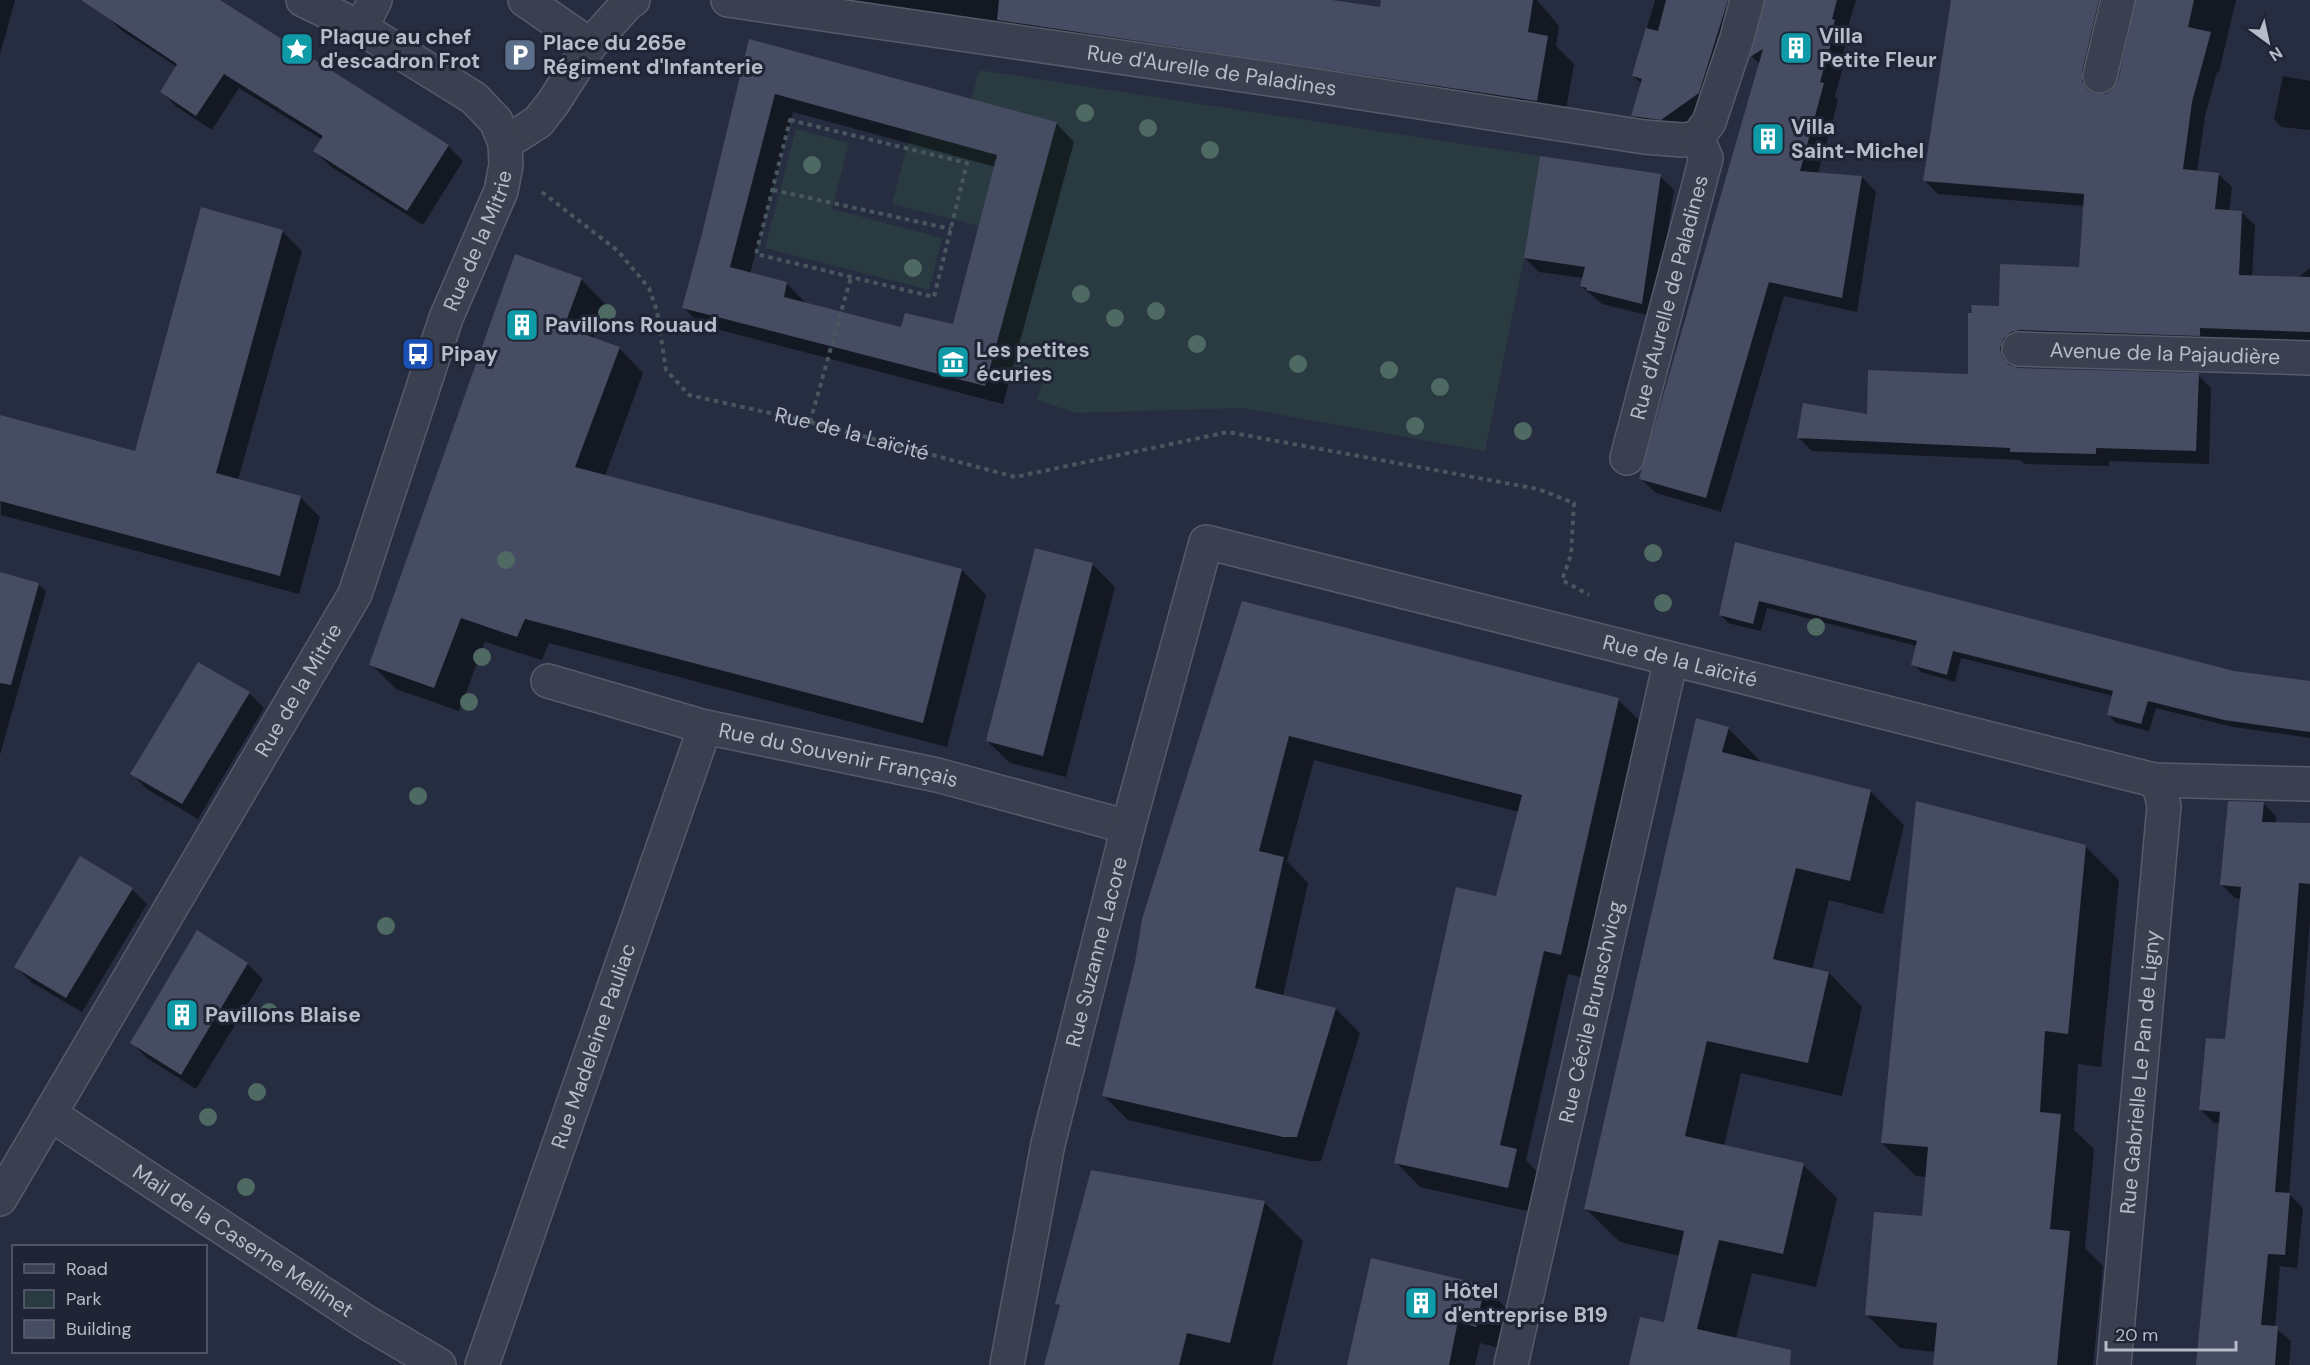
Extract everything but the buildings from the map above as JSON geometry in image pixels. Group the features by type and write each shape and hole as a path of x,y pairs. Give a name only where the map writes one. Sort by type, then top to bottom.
{"street":[{"path":"303,0 368,14 474,98 496,121 505,143 538,122 590,45 633,0"},
{"path":"525,0 590,45"},
{"name":"Rue d'Aurelle de Paladines","path":"728,0 1291,82 1644,137 1682,140 1697,138 1706,158 1627,458"},
{"path":"1697,138 1709,123 1747,0"},
{"path":"2100,76 2118,0"},
{"name":"Rue de la Mitrie","path":"0,1199 355,594 446,318 501,191 506,165 505,143"},
{"name":"Avenue de la Pajaudière","path":"2019,349 2310,358"},
{"name":"Rue de la Laïcité","path":"1206,542 2154,780 2310,784"},
{"name":"Rue Suzanne Lacore","path":"1007,1365 1048,1144 1128,827 1206,542"},
{"name":"Rue Cécile Brunschvicg","path":"1512,1365 1671,659"},
{"name":"Rue du Souvenir Français","path":"548,681 705,727 937,775 1128,827"},
{"name":"Rue Madeleine Pauliac","path":"482,1365 705,727"},
{"name":"Rue Gabrielle Le Pan de Ligny","path":"2114,1365 2164,806 2161,792 2154,780"},
{"name":"Mail de la Caserne Mellinet","path":"50,1114 366,1322 439,1365"}],"path":[{"path":"790,120 967,163 934,297 756,254 773,189 790,120"},
{"name":"Rue de la Laïcité","path":"537,188 618,251 649,288 657,311 666,370 689,395 810,422 1015,477 1228,432 1538,489 1574,503 1571,555 1562,580 1593,597"},
{"path":"773,189 951,229"},
{"path":"810,422 850,277"}],"green space":[{"path":"979,70 1540,156 1524,258 1485,451 1242,408 1076,413 1037,400 1043,378 991,365 1009,110 979,226 892,204 911,131 959,144"},
{"path":"796,129 849,143 832,209 942,238 929,290 765,248"}],"place":[{"name":"Villa Petite Fleur","path":"1796,48"},
{"name":"Plaque au chef d'escadron Frot","path":"297,49"},
{"name":"Place du 265e Régiment d'Infanterie","path":"520,55"},
{"name":"Villa Saint-Michel","path":"1768,139"},
{"name":"Pavillons Rouaud","path":"522,325"},
{"name":"Pipay","path":"418,354"},
{"name":"Les petites écuries","path":"953,362"},
{"name":"Pavillons Blaise","path":"182,1015"},
{"name":"Hôtel d'entreprise B19","path":"1421,1303"}]}
